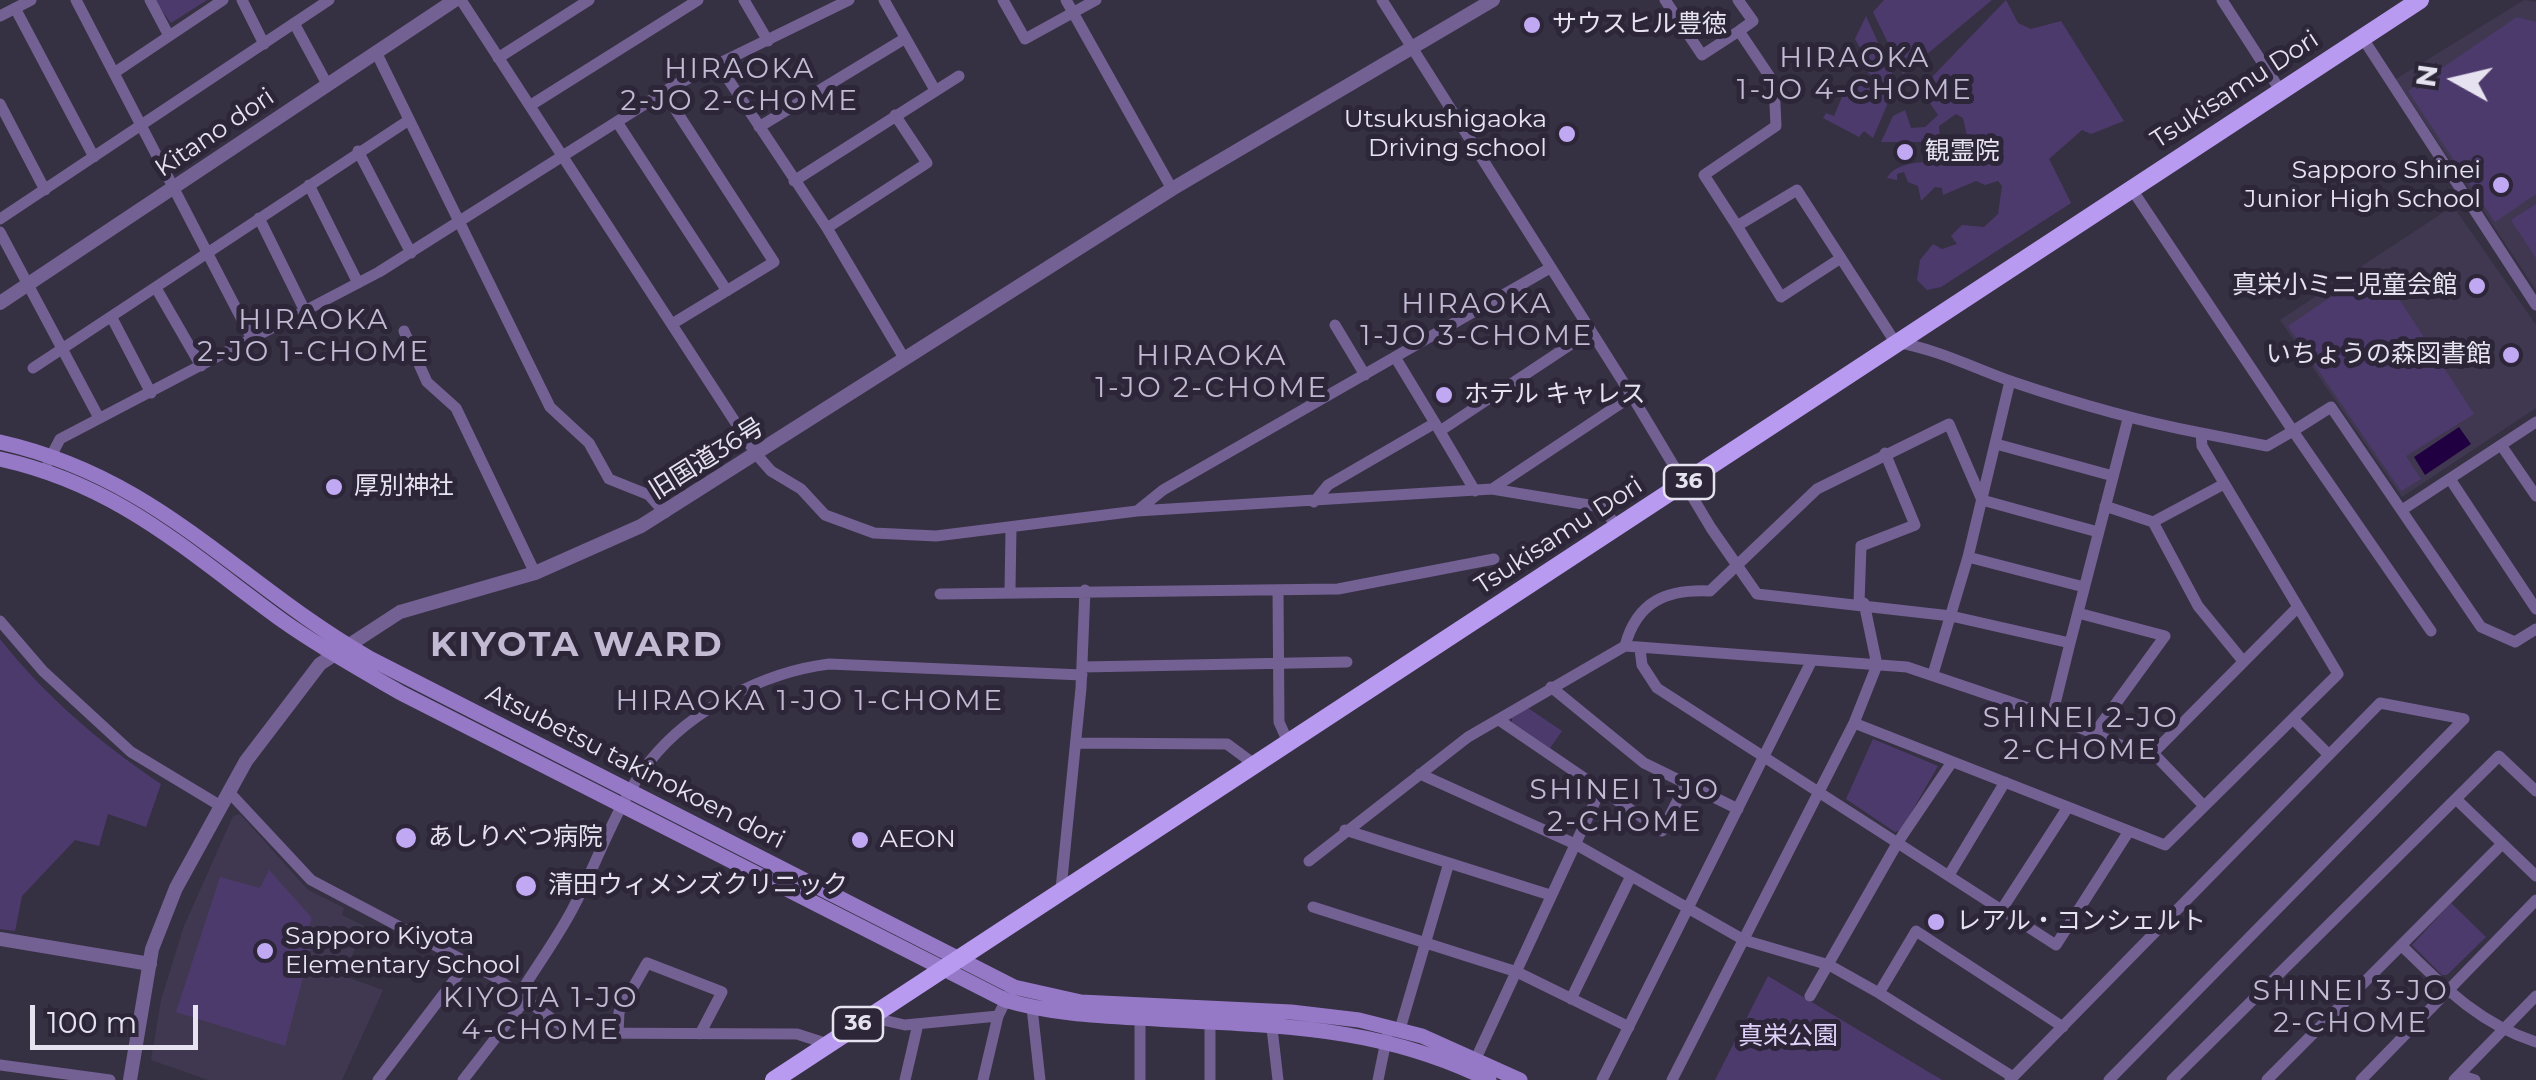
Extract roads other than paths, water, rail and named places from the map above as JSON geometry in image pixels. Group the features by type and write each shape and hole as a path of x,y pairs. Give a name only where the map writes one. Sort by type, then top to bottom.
{"highway":[{"name":"Tsukisamu Dori","path":"774,1080 2420,0"}],"main road":[{"name":"Atsubetsu takinokoen dori","path":"0,442 160,526 340,649 1032,1008 1271,1018 1392,1031 1481,1073 1520,1080"},
{"name":"Atsubetsu takinokoen dori","path":"0,459 48,464"},
{"name":"Atsubetsu takinokoen dori","path":"1009,993 1140,1011"}],"street":[{"path":"0,16 31,0"},
{"path":"76,0 252,339"},
{"path":"150,0 169,36"},
{"path":"114,73 223,0"},
{"path":"242,0 264,44"},
{"path":"0,219 329,0"},
{"path":"458,0 532,106 756,454 771,471 802,489 825,515 874,533 905,537 1012,529 1137,511 1492,489 1601,507 1619,528"},
{"name":"Kitano dori","path":"0,303 458,0"},
{"path":"498,58 589,0"},
{"path":"532,106 698,0"},
{"path":"744,0 768,41"},
{"path":"48,464 60,439 358,283 664,92 849,0"},
{"path":"884,0 936,90"},
{"path":"1004,0 1025,39 1096,0"},
{"path":"1066,0 1172,189"},
{"path":"1382,0 1757,594 1951,616 2070,643"},
{"name":"旧国道36号","path":"130,1080 150,964 176,888 219,805 294,692 340,649 415,605 535,573 586,554 665,513 1172,189 1492,0"},
{"path":"1666,0 1702,55 1753,22 1738,0"},
{"path":"2222,0 2280,90"},
{"path":"15,8 94,157"},
{"path":"294,23 328,84"},
{"path":"1739,30 1774,84 1776,126 1704,175 1781,296 1841,258"},
{"path":"2362,38 2536,305"},
{"path":"759,127 904,39"},
{"path":"376,52 550,406 589,443 608,480 649,495 665,513"},
{"path":"718,64 827,228 904,358"},
{"path":"794,181 959,76"},
{"path":"664,92 774,262 672,324"},
{"path":"0,104 45,190"},
{"path":"827,228 927,163 895,115"},
{"path":"33,368 410,120"},
{"path":"617,122 727,291"},
{"path":"358,152 411,252"},
{"path":"310,185 358,283"},
{"path":"2131,188 2431,631"},
{"path":"1737,226 1797,190 1895,342 1962,358 2010,381 2128,419 2267,446 2331,408 2481,627 2515,642 2536,629"},
{"path":"259,218 305,311"},
{"path":"0,232 99,418"},
{"path":"1137,511 1163,490 1550,268"},
{"path":"156,288 201,366"},
{"path":"112,318 151,393"},
{"path":"1335,325 1365,375"},
{"path":"404,330 427,382 456,408 535,573"},
{"path":"1314,502 1328,485 1438,427 1591,331"},
{"path":"1395,357 1475,490"},
{"path":"1934,674 1968,557 2010,381"},
{"path":"1492,489 1632,396"},
{"path":"2052,716 2128,419"},
{"path":"2402,510 2536,422"},
{"path":"1624,646 1631,623 1654,603 1675,589 1710,591 1816,490 1949,424 1982,500"},
{"path":"1854,723 2165,845 2338,674 2202,446 2201,433"},
{"path":"1996,444 2113,476"},
{"path":"2501,445 2536,496"},
{"path":"1672,1080 1854,723 1878,665 1862,603 1861,546 1915,525 1885,453"},
{"path":"2450,479 2536,609"},
{"path":"2153,522 2224,484"},
{"path":"1982,500 2098,532"},
{"path":"2105,506 2153,522 2198,606 2243,660"},
{"path":"1010,590 1012,529"},
{"path":"1968,557 2084,588"},
{"path":"940,594 1004,594 1010,590 1338,589 1494,560"},
{"path":"1060,889 1082,671 1085,590"},
{"path":"1278,591 1279,722 1288,742"},
{"path":"1309,860 1468,737 1624,646 1878,665 1934,674 2052,716 2149,757 2298,608"},
{"path":"2078,613 2165,636 2093,735"},
{"path":"0,621 43,671 132,752 219,805"},
{"path":"1640,648 1642,665 1658,688 2056,945 2129,831"},
{"path":"463,1080 522,998 652,759 688,726 738,693 788,670 854,664 1082,671 1346,662"},
{"path":"1602,1080 1686,906 1812,662"},
{"path":"1551,687 1644,763 1738,809"},
{"path":"1420,774 1575,844 1744,940 1829,964 2012,1078 2380,703 2464,719 2110,1080"},
{"path":"2293,719 2329,755"},
{"path":"1499,720 1662,831 1686,784"},
{"path":"1076,742 1227,744 1254,764"},
{"path":"2152,753 2204,806"},
{"path":"2172,1080 2499,756 2536,792"},
{"path":"1810,996 1898,842 1952,762"},
{"path":"1950,875 2006,782"},
{"path":"228,791 312,880 468,962 570,1033 809,1035 828,1044"},
{"path":"1481,1073 1517,972 1600,792"},
{"path":"2457,800 2536,876"},
{"path":"2002,909 2068,807"},
{"path":"1345,830 1550,896"},
{"path":"2267,1080 2502,844"},
{"path":"1378,1080 1448,866"},
{"path":"1572,998 1632,876"},
{"path":"2360,1080 2536,900"},
{"path":"1313,907 1517,972 1629,1027"},
{"path":"1880,993 1916,931 2063,1027"},
{"path":"0,939 150,964"},
{"path":"2402,945 2468,1010 2502,1030 2536,1042"},
{"path":"378,1080 468,962"},
{"path":"618,1034 619,1012 647,962 722,992 700,1034"},
{"path":"983,1080 998,1016 1009,993"},
{"path":"2457,1078 2536,996"},
{"path":"1032,1008 1040,1080"},
{"path":"1140,1011 1140,1080"},
{"path":"1210,1015 1210,1080"},
{"path":"869,1017 889,1025 998,1016"},
{"path":"1271,1018 1278,1080"},
{"path":"905,1080 918,1024"},
{"path":"0,1064 110,1080"},
{"path":"2457,1078 2475,1080"}],"place":[{"name":"サウスヒル豊徳","path":"1532,25"},
{"name":"Utsukushigaoka Driving school","path":"1567,134"},
{"name":"観霊院","path":"1905,152"},
{"name":"Sapporo Shinei Junior High School","path":"2501,185"},
{"name":"真栄小ミニ児童会館","path":"2477,286"},
{"name":"いちょうの森図書館","path":"2511,355"},
{"name":"ホテル キャレス","path":"1444,395"},
{"name":"厚別神社","path":"334,487"},
{"name":"あしりべつ病院","path":"406,838"},
{"name":"AEON","path":"860,840"},
{"name":"清田ウィメンズクリニック","path":"526,886"},
{"name":"レアル・コンシェルト","path":"1936,922"},
{"name":"Sapporo Kiyota Elementary School","path":"265,951"}],"district":[{"name":"HIRAOKA 1-JO 4-CHOME","path":"1855,75"},
{"name":"HIRAOKA 2-JO 2-CHOME","path":"740,86"},
{"name":"HIRAOKA 1-JO 3-CHOME","path":"1477,321"},
{"name":"HIRAOKA 2-JO 1-CHOME","path":"314,337"},
{"name":"HIRAOKA 1-JO 2-CHOME","path":"1212,373"},
{"name":"KIYOTA WARD","path":"577,646"},
{"name":"HIRAOKA 1-JO 1-CHOME","path":"810,702"},
{"name":"SHINEI 2-JO 2-CHOME","path":"2081,735"},
{"name":"SHINEI 1-JO 2-CHOME","path":"1625,807"},
{"name":"SHINEI 3-JO 2-CHOME","path":"2351,1008"},
{"name":"KIYOTA 1-JO 4-CHOME","path":"541,1015"}],"park label":[{"name":"真栄公園","path":"1788,1037"}]}
